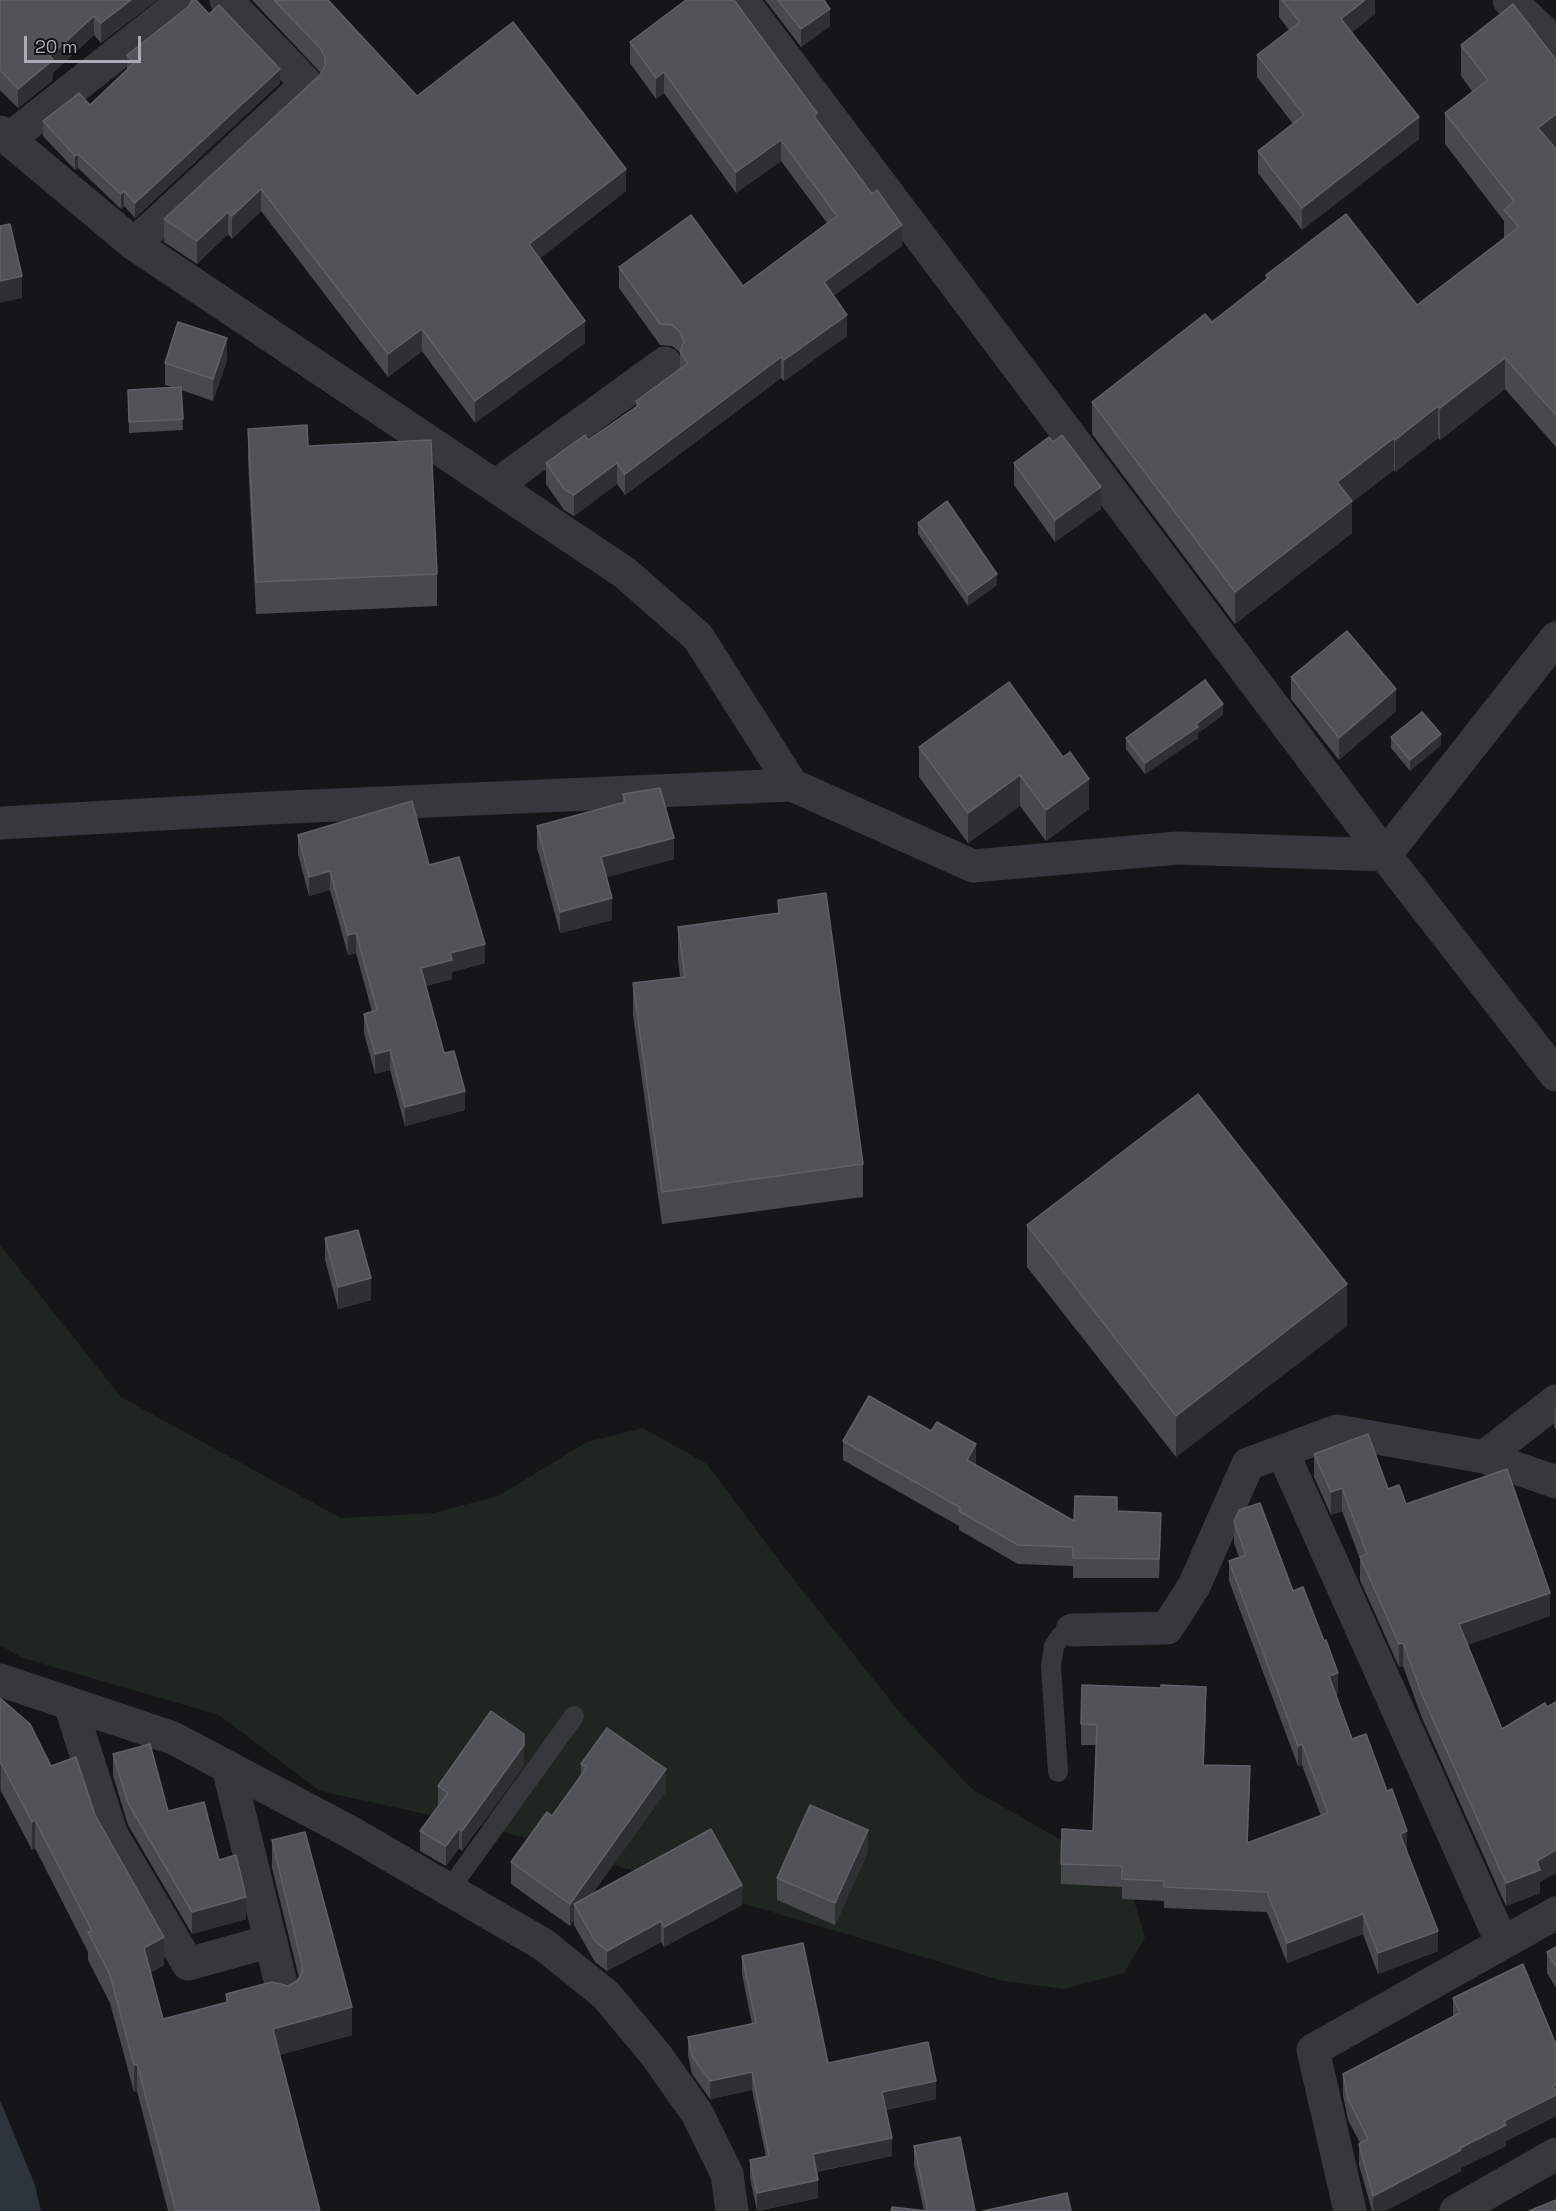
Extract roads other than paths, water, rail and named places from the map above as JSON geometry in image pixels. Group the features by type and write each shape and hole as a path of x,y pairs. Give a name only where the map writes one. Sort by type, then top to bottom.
{"street":[{"path":"134,244 307,84 226,0"},
{"path":"742,0 1386,855 1556,1075"},
{"path":"1509,0 1556,43"},
{"path":"176,7 4,136 134,244 625,573 698,637 792,785"},
{"path":"495,486 665,363"},
{"path":"1386,855 1556,638"},
{"path":"0,823 280,807 792,785 973,866 1178,848 1386,855"},
{"path":"1484,1457 1556,1401"},
{"path":"1072,1630 1167,1628 1194,1586 1248,1464 1283,1453 1337,1431 1484,1457 1556,1482"},
{"path":"1283,1453 1502,1943"},
{"path":"0,1680 173,1738 352,1833 544,1945 606,1995 656,2055 697,2113 727,2174 732,2211"},
{"path":"70,1704 111,1833 188,1964 271,1941"},
{"path":"228,1767 284,1996"},
{"path":"1350,2211 1313,2050 1556,1913"},
{"path":"1456,2211 1556,2154"}],"lane":[{"path":"1058,1772 1051,1666 1054,1646 1060,1637 1072,1630"},
{"path":"449,1890 574,1716"}]}
